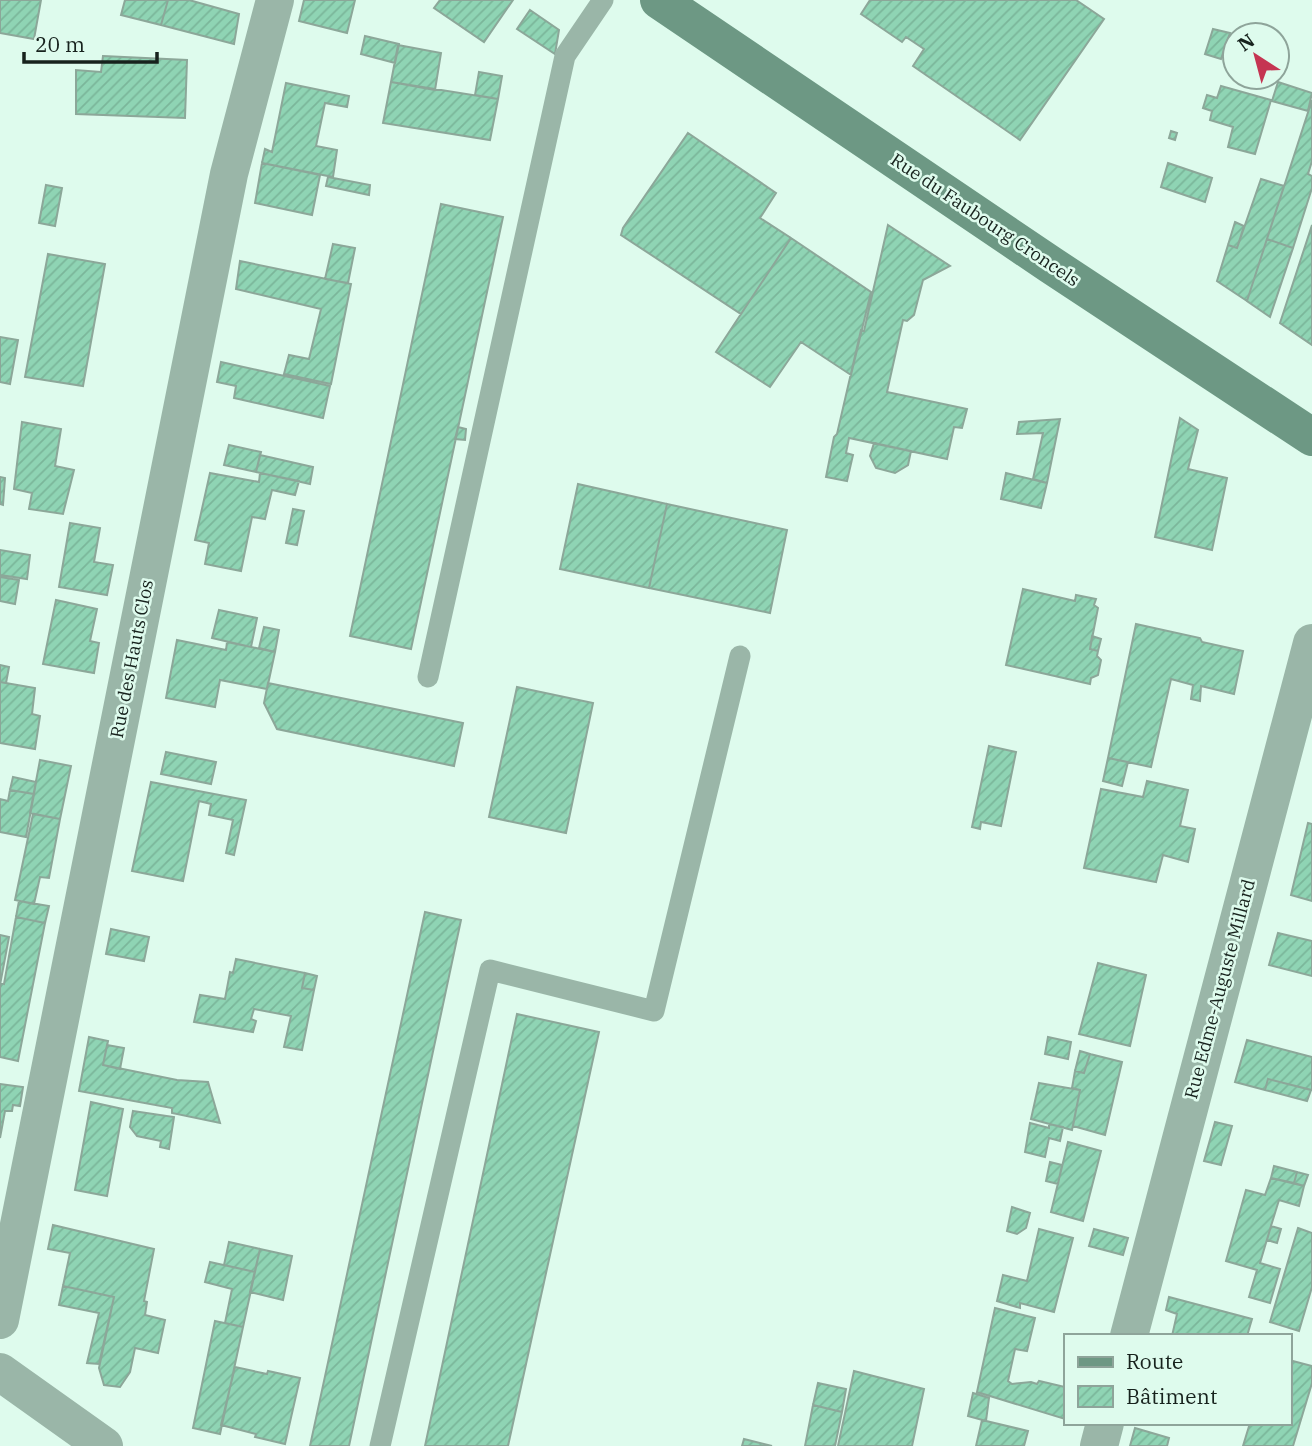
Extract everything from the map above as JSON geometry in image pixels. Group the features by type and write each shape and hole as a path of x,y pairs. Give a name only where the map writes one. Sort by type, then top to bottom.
{"main road":[{"name":"Rue du Faubourg Croncels","path":"659,0 1051,265 1312,437"}],"street":[{"name":"Rue des Hauts Clos","path":"0,1320 229,174 275,0"},
{"name":"Rue Edme-Auguste Millard","path":"1130,1334 1312,643"},
{"path":"0,1372 104,1446"},
{"path":"1100,1446 1105,1425"}],"lane":[{"path":"428,677 565,56 603,0"},
{"path":"380,1446 490,970 654,1011 740,656"}],"building":[{"path":"0,0 41,0 34,39 0,33"},
{"path":"125,0 168,0 161,25 121,15"},
{"path":"168,0 189,0 239,14 234,44 161,25"},
{"path":"304,0 355,0 347,33 299,21"},
{"path":"440,0 513,0 484,42 434,8"},
{"path":"870,0 1076,0 1104,19 1020,140 913,66 924,49 906,37 902,42 861,14"},
{"path":"530,10 559,30 555,54 517,29"},
{"path":"1213,29 1221,31 1221,59 1205,54"},
{"path":"365,36 399,44 395,63 361,54"},
{"path":"398,45 441,53 435,90 391,82"},
{"path":"103,56 187,60 185,118 76,114 76,70 101,72"},
{"path":"479,72 502,76 498,99 475,95"},
{"path":"391,82 498,99 490,140 383,123"},
{"path":"286,83 349,96 347,107 325,103 316,146 337,150 333,177 262,163 265,149 272,152"},
{"path":"1221,86 1221,91 1239,91 1271,100 1255,154 1228,147 1233,127 1210,120 1212,111 1203,108 1207,95 1217,98"},
{"path":"1291,86 1312,93 1308,111 1272,101 1275,91 1291,91"},
{"path":"1312,100 1312,161 1308,174 1312,176 1312,188 1293,248 1267,239"},
{"path":"1171,131 1177,133 1175,140 1169,138"},
{"path":"688,133 776,193 760,218 791,238 741,314 621,235 623,228"},
{"path":"262,163 320,175 312,215 255,203"},
{"path":"1168,163 1212,178 1205,202 1161,187"},
{"path":"328,177 370,185 369,195 326,186"},
{"path":"1261,179 1284,186 1247,301 1217,281 1228,245 1237,248"},
{"path":"46,185 62,188 55,226 39,223"},
{"path":"441,204 503,217 411,649 350,636"},
{"path":"1235,222 1244,226 1237,248 1228,245"},
{"path":"888,225 950,266 923,280 914,315 907,321 903,320 887,392 967,409 962,428 954,427 947,459 849,438 846,453 853,455 847,481 826,477 861,330 864,331"},
{"path":"1312,225 1312,345 1280,323"},
{"path":"791,238 871,292 851,375 801,342 770,387 716,352"},
{"path":"1267,239 1293,248 1270,317 1247,301"},
{"path":"333,244 355,248 348,283 325,279"},
{"path":"48,254 105,264 83,386 25,377"},
{"path":"240,261 351,284 331,384 284,374 289,355 309,359 321,309 236,289"},
{"path":"0,337 18,340 10,384 0,382"},
{"path":"221,362 330,386 323,418 234,398 236,386 217,382"},
{"path":"1180,418 1198,430 1188,469 1227,478 1212,550 1155,537"},
{"path":"1060,419 1047,483 1033,479 1043,433 1017,434 1019,422"},
{"path":"22,422 61,429 55,466 74,470 63,514 29,509 32,493 14,489"},
{"path":"458,427 466,429 465,440 455,439"},
{"path":"874,443 911,451 908,465 895,473 876,468 870,456"},
{"path":"229,445 261,452 256,472 224,465"},
{"path":"260,455 313,467 310,484 256,472"},
{"path":"210,473 259,482 260,473 299,481 295,495 272,490 265,519 252,517 241,571 205,564 209,543 195,540"},
{"path":"1006,473 1047,483 1041,508 1001,499"},
{"path":"0,477 5,478 3,505 0,504"},
{"path":"578,484 667,504 649,588 560,569"},
{"path":"667,504 787,530 770,613 649,588"},
{"path":"293,509 304,511 297,545 286,543"},
{"path":"70,523 100,528 94,562 113,565 107,595 59,587"},
{"path":"0,550 30,555 27,579 0,575"},
{"path":"0,577 19,580 15,604 0,601"},
{"path":"1023,589 1075,601 1076,595 1096,599 1094,605 1098,608 1090,649 1098,651 1097,656 1101,660 1098,675 1091,678 1090,684 1006,665"},
{"path":"56,600 97,609 90,641 99,643 94,673 43,664"},
{"path":"219,610 257,618 251,647 212,638"},
{"path":"1136,624 1243,651 1234,694 1201,686 1200,701 1191,699 1193,685 1171,679 1151,767 1108,758"},
{"path":"264,627 279,630 275,652 259,648"},
{"path":"1092,636 1101,639 1098,651 1090,649"},
{"path":"177,640 226,650 227,642 275,652 267,689 220,680 215,707 166,698"},
{"path":"0,665 9,667 6,683 0,682"},
{"path":"0,682 35,688 32,714 40,716 35,749 0,743"},
{"path":"268,683 463,723 454,766 277,729 264,703"},
{"path":"517,687 593,703 566,833 489,817"},
{"path":"989,746 1016,752 1001,826 981,822 980,829 972,827"},
{"path":"166,752 216,762 211,784 161,774"},
{"path":"1108,758 1128,762 1122,786 1103,781"},
{"path":"40,760 71,766 60,819 30,813"},
{"path":"13,777 36,782 34,794 10,790"},
{"path":"1147,781 1188,790 1180,826 1195,829 1188,862 1163,855 1156,882 1084,868 1101,789 1143,797"},
{"path":"151,782 246,800 234,855 226,853 233,820 209,815 211,804 199,801 183,881 132,871"},
{"path":"10,790 34,794 26,837 0,832 0,799 8,801"},
{"path":"33,814 60,819 49,878 40,877 34,904 15,900"},
{"path":"1308,823 1312,824 1312,901 1291,895"},
{"path":"19,901 49,906 45,923 16,917"},
{"path":"425,912 461,920 349,1446 310,1446"},
{"path":"16,917 45,923 18,1061 0,1057 0,988 1,983 4,984"},
{"path":"111,929 149,937 144,961 106,954"},
{"path":"1278,933 1312,941 1312,976 1269,965"},
{"path":"0,935 9,937 0,985"},
{"path":"236,959 305,973 302,988 314,990 302,1050 284,1047 291,1016 254,1009 251,1019 256,1021 253,1032 194,1022 200,995 225,999 230,972 233,973"},
{"path":"1098,963 1146,975 1130,1046 1079,1034"},
{"path":"305,973 317,976 314,990 302,988"},
{"path":"517,1014 599,1032 508,1446 425,1446"},
{"path":"89,1037 108,1041 103,1065 177,1080 208,1082 220,1123 172,1113 172,1108 79,1091"},
{"path":"1048,1037 1071,1042 1068,1059 1045,1054"},
{"path":"1247,1040 1312,1057 1312,1090 1268,1079 1265,1090 1235,1082"},
{"path":"107,1045 124,1048 120,1069 103,1065"},
{"path":"1080,1051 1090,1054 1084,1073 1075,1071"},
{"path":"1090,1054 1122,1062 1105,1135 1073,1126 1080,1090 1072,1088 1075,1071 1084,1073"},
{"path":"1268,1079 1311,1090 1307,1101 1265,1090"},
{"path":"1039,1083 1080,1090 1072,1130 1031,1119"},
{"path":"0,1084 23,1087 20,1106 13,1105 12,1111 5,1111 0,1138"},
{"path":"91,1102 123,1109 107,1196 75,1190"},
{"path":"133,1111 174,1117 169,1149 160,1147 161,1141 137,1136 130,1127"},
{"path":"1215,1122 1232,1126 1221,1165 1204,1161"},
{"path":"1030,1123 1049,1128 1049,1124 1063,1127 1060,1141 1049,1138 1045,1157 1025,1152"},
{"path":"1068,1142 1101,1151 1083,1221 1051,1212"},
{"path":"1050,1162 1062,1165 1058,1184 1046,1181"},
{"path":"1274,1166 1297,1172 1294,1183 1271,1178"},
{"path":"1297,1172 1308,1175 1304,1186 1294,1183"},
{"path":"1271,1178 1304,1186 1299,1206 1279,1200 1260,1263 1280,1269 1270,1303 1249,1297 1257,1270 1226,1261 1246,1190 1265,1195"},
{"path":"1012,1207 1030,1213 1026,1228 1017,1234 1007,1231"},
{"path":"53,1225 154,1249 144,1301 147,1302 145,1315 165,1320 158,1353 135,1348 130,1372 120,1387 104,1385 99,1368 114,1297 63,1286 70,1253 48,1249"},
{"path":"1271,1226 1281,1229 1277,1243 1267,1240"},
{"path":"1298,1228 1312,1233 1312,1287 1299,1331 1270,1322"},
{"path":"1039,1229 1073,1238 1054,1312 1020,1303 1020,1308 997,1301 1003,1275 1027,1281"},
{"path":"1094,1229 1128,1238 1123,1255 1089,1246"},
{"path":"229,1242 260,1249 255,1272 224,1265"},
{"path":"260,1249 292,1256 283,1300 250,1292"},
{"path":"210,1262 255,1272 243,1327 225,1323 232,1289 205,1282"},
{"path":"63,1286 114,1297 99,1364 87,1363 99,1313 59,1305"},
{"path":"1169,1297 1252,1319 1248,1334 1172,1334 1177,1314 1166,1310"},
{"path":"995,1308 1035,1318 1027,1351 1015,1349 1008,1381 1012,1384 1037,1384 1039,1381 1064,1387 1064,1419 977,1392"},
{"path":"215,1321 243,1327 220,1434 193,1428"},
{"path":"1291,1361 1312,1366 1312,1383 1293,1446 1243,1446 1249,1425 1291,1425"},
{"path":"235,1367 300,1378 285,1444 221,1425"},
{"path":"854,1371 924,1389 912,1446 838,1446"},
{"path":"818,1383 846,1389 842,1412 813,1405"},
{"path":"973,1393 989,1398 986,1421 968,1416"},
{"path":"813,1405 842,1412 835,1446 805,1446"},
{"path":"982,1420 1028,1431 1024,1446 976,1446"},
{"path":"1135,1428 1169,1438 1167,1446 1130,1446"},
{"path":"744,1439 772,1446 742,1446"}]}
